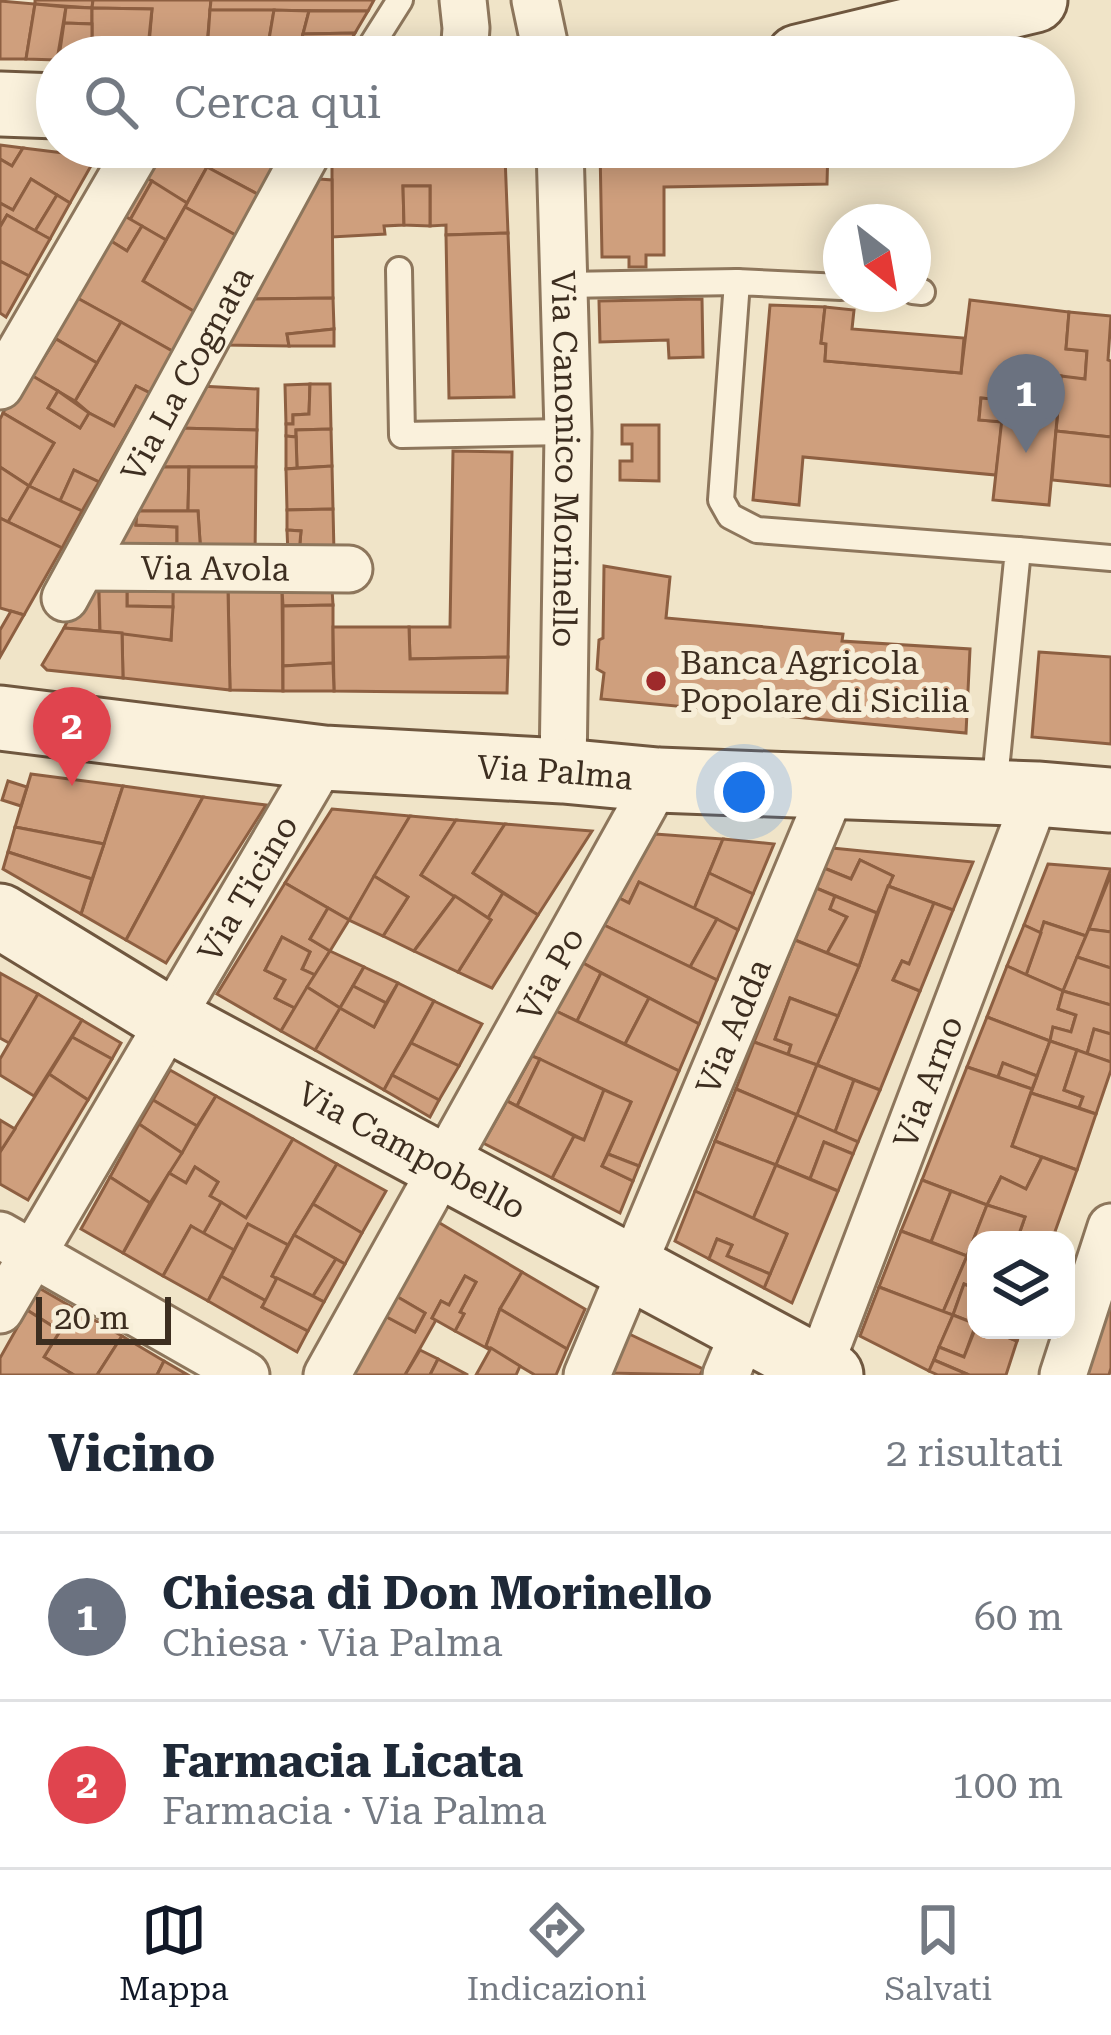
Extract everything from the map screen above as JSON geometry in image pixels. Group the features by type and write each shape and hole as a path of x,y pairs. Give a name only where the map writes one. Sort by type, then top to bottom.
{"main road":[{"path":"864,36 943,11 1035,0"},
{"path":"0,104 36,105"},
{"name":"Via Palma","path":"0,718 324,758 658,780 1111,800"},
{"name":"Via Campobello","path":"0,916 170,1020 632,1268 736,1351 825,1372"}],"street":[{"path":"463,0 465,36"},
{"path":"535,0 543,36"},
{"path":"0,386 127,168"},
{"name":"Via La Cognata","path":"74,583 299,168"},
{"name":"Via Canonico Morinello","path":"561,168 568,432 563,771"},
{"name":"Via Avola","path":"74,583 349,569"},
{"name":"Via Ticino","path":"0,1310 16,1244 170,1020 324,758"},
{"name":"Via Po","path":"327,1375 658,780"},
{"name":"Via Adda","path":"586,1375 834,785"},
{"name":"Via Arno","path":"825,1372 1015,793"},
{"path":"1063,1375 1111,1227"},
{"path":"16,1244 246,1375"}],"lane":[{"path":"377,36 400,0"},
{"path":"399,270 402,435 568,432"},
{"path":"737,282 721,500 730,516 757,530 1111,558"},
{"path":"564,285 737,282 823,286"},
{"path":"1015,793 1018,550"}],"building":[{"path":"35,0 93,0 92,8 35,4"},
{"path":"93,0 211,0 208,36 150,36 152,9 92,8"},
{"path":"211,0 374,0 368,11 210,10"},
{"path":"0,1 35,4 26,59 0,59"},
{"path":"35,4 66,7 61,36 36,36 36,59 26,59"},
{"path":"66,7 92,8 92,24 64,23"},
{"path":"92,8 152,9 149,36 92,36"},
{"path":"210,10 274,10 270,36 208,36"},
{"path":"274,10 309,11 302,36 270,36"},
{"path":"309,11 368,11 355,33 303,34"},
{"path":"64,23 92,24 92,36 62,36"},
{"path":"355,33 353,36 303,34"},
{"path":"0,145 23,148 12,166 0,159"},
{"path":"23,148 36,150 36,168 90,168 70,203 31,179 13,210 0,203 0,159 12,166"},
{"path":"140,168 206,168 187,203 137,174"},
{"path":"206,168 261,196 239,237 185,207"},
{"path":"209,168 277,168 261,196"},
{"path":"332,168 505,168 508,233 446,235 446,225 430,226 430,186 403,186 404,225 384,226 385,234 332,237"},
{"path":"600,168 827,168 827,184 664,187 664,255 646,255 646,267 629,267 629,257 602,257"},
{"path":"137,174 152,181 130,220 116,211"},
{"path":"31,179 57,195 35,231 7,215 0,227 0,203 13,210"},
{"path":"319,179 332,180 333,298 251,299"},
{"path":"152,181 187,203 166,240 130,220"},
{"path":"403,186 430,186 430,226 404,225"},
{"path":"57,195 70,203 50,239 35,231"},
{"path":"185,207 239,237 195,312 143,281"},
{"path":"116,211 142,226 127,251 103,236"},
{"path":"7,215 50,239 29,276 0,261 0,227"},
{"path":"142,226 166,240 143,281 195,312 174,352 70,294 103,236 127,251"},
{"path":"508,233 514,397 449,398 446,235"},
{"path":"0,261 29,276 6,317 0,313"},
{"path":"70,294 121,322 97,363 48,334"},
{"path":"333,298 334,329 287,334 289,346 225,345 251,299"},
{"path":"702,299 703,357 669,358 668,340 600,342 599,301"},
{"path":"970,300 1069,312 1066,349 1087,351 1085,379 1007,373 1004,400 981,398 979,420 1002,422 996,475 803,457 799,505 753,500 770,305 823,307 825,361 961,373"},
{"path":"824,312 854,312 852,329 964,338 961,373 825,361 826,344 821,343"},
{"path":"1069,312 1111,316 1111,437 1056,431 1061,376 1085,379 1087,351 1066,349"},
{"path":"121,322 174,352 150,393 136,386 114,426 75,401"},
{"path":"334,329 334,346 289,346 287,334"},
{"path":"56,339 97,363 75,401 32,376"},
{"path":"26,372 58,391 48,408 80,428 89,413 114,426 136,386 150,393 99,482 74,470 60,501 29,486 54,443 3,413"},
{"path":"1007,373 1061,376 1049,505 993,500"},
{"path":"310,384 309,414 293,415 293,424 286,424 285,385"},
{"path":"310,384 330,384 331,429 296,430 296,437 286,436 286,424 293,424 293,415 309,414"},
{"path":"200,386 258,389 257,430 177,428"},
{"path":"58,391 89,413 80,428 48,408"},
{"path":"981,398 1004,400 1002,422 979,420"},
{"path":"3,413 54,443 29,486 0,467"},
{"path":"622,425 659,425 659,481 620,480 620,461 632,461 632,444 622,444"},
{"path":"177,428 257,430 256,467 156,467"},
{"path":"331,429 332,466 297,468 296,430"},
{"path":"1056,431 1111,437 1111,486 1052,480"},
{"path":"286,436 296,437 297,468 286,469"},
{"path":"453,451 512,452 508,657 410,659 409,627 450,627"},
{"path":"332,466 333,509 287,510 286,469"},
{"path":"0,467 29,486 8,522 0,518"},
{"path":"156,467 189,467 188,511 132,511"},
{"path":"189,467 256,467 255,556 201,557 198,511 188,511"},
{"path":"74,470 99,482 82,511 60,501"},
{"path":"29,486 82,511 62,548 8,522"},
{"path":"333,509 334,553 299,554 301,531 287,530 287,510"},
{"path":"137,511 136,525 177,527 177,547 105,559"},
{"path":"137,511 198,511 201,557 177,547 177,527 136,525"},
{"path":"0,518 62,548 24,615 0,608"},
{"path":"287,530 301,531 299,554 288,554"},
{"path":"604,566 670,577 666,618 843,634 842,641 970,649 966,733 601,699 604,673 597,669 603,638"},
{"path":"282,589 283,691 230,690 228,590"},
{"path":"282,589 332,589 333,605 283,606"},
{"path":"173,590 228,590 230,690 123,678 122,633 171,640"},
{"path":"173,590 173,607 127,606 127,591"},
{"path":"83,591 99,591 100,631 64,628"},
{"path":"99,591 127,591 127,606 173,607 171,640 100,631"},
{"path":"333,605 333,663 283,666 283,606"},
{"path":"11,611 24,615 0,657 0,630"},
{"path":"333,627 409,627 410,659 508,657 507,693 334,691"},
{"path":"64,628 122,633 123,678 47,670 42,665"},
{"path":"1039,652 1111,657 1111,744 1032,737"},
{"path":"333,663 334,691 283,691 283,666"},
{"path":"31,774 123,786 104,844 15,827"},
{"path":"8,781 27,787 21,806 2,800"},
{"path":"123,786 203,797 126,940 81,914"},
{"path":"203,797 266,805 166,963 126,940"},
{"path":"332,809 410,816 349,920 285,883"},
{"path":"410,816 456,820 421,875 455,896 414,951 383,936 408,897 374,876"},
{"path":"456,820 505,824 473,873 503,893 488,918 421,875"},
{"path":"505,824 592,831 538,915 473,873"},
{"path":"15,827 104,844 92,879 8,852"},
{"path":"655,834 723,839 694,909 639,882 629,903 619,898"},
{"path":"723,839 774,844 753,894 709,873"},
{"path":"832,848 973,862 953,910 888,886 893,876 860,860 851,879 824,868"},
{"path":"8,852 92,879 81,914 3,869"},
{"path":"860,860 893,876 877,913 816,888 824,868 851,879"},
{"path":"1048,864 1111,869 1086,936 1044,922 1041,933 1024,925"},
{"path":"709,873 753,894 738,930 694,909"},
{"path":"1111,874 1111,932 1089,929"},
{"path":"374,876 408,897 383,936 349,920"},
{"path":"639,882 717,919 690,967 604,925 619,898 629,903"},
{"path":"285,883 328,908 310,939 330,951 315,975 302,969 310,952 282,937 265,970 285,980 275,998 295,1008 281,1031 217,994"},
{"path":"888,886 934,903 909,964 902,961 893,980 920,991 880,1090 817,1065"},
{"path":"816,888 835,896 830,909 847,917 827,953 795,940"},
{"path":"503,893 538,915 492,988 458,972"},
{"path":"455,896 491,920 458,972 414,951"},
{"path":"835,896 877,913 859,966 827,953 847,917 830,909"},
{"path":"934,903 953,910 920,991 893,980 902,961 909,964"},
{"path":"328,908 349,920 330,951 310,939"},
{"path":"717,919 738,930 717,980 690,967"},
{"path":"1044,922 1086,936 1063,991 1026,975"},
{"path":"604,925 717,980 699,1024 583,963"},
{"path":"1024,925 1041,933 1026,975 1007,966"},
{"path":"1089,929 1111,932 1111,968 1077,957"},
{"path":"282,937 310,952 302,969 315,975 295,1008 275,998 285,980 265,970"},
{"path":"795,940 859,966 838,1016 790,998 775,1039 791,1045 788,1055 754,1042"},
{"path":"330,951 364,967 340,1008 307,987"},
{"path":"1077,957 1111,968 1111,1005 1063,991"},
{"path":"583,963 601,973 577,1021 556,1011"},
{"path":"1007,966 1063,991 1058,1009 1076,1015 1071,1032 1053,1027 1050,1041 987,1017"},
{"path":"364,967 398,983 386,1003 353,986"},
{"path":"0,973 38,994 9,1043 0,1038"},
{"path":"601,973 649,998 625,1044 577,1021"},
{"path":"398,983 434,1001 384,1090 315,1050 340,1008 374,1027"},
{"path":"353,986 386,1003 374,1027 340,1008"},
{"path":"307,987 340,1008 315,1050 281,1031"},
{"path":"1063,991 1111,1005 1111,1034 1094,1029 1087,1054 1050,1041 1053,1027 1071,1032 1076,1015 1058,1009"},
{"path":"38,994 82,1020 34,1096 0,1075 0,1059"},
{"path":"649,998 699,1024 679,1071 625,1044"},
{"path":"790,998 838,1016 817,1065 788,1055 791,1045 775,1039"},
{"path":"434,1001 482,1024 459,1066 411,1043"},
{"path":"556,1011 679,1071 639,1166 608,1154 631,1102 532,1056"},
{"path":"987,1017 1050,1041 1037,1076 1003,1063 998,1077 967,1067"},
{"path":"82,1020 121,1043 112,1059 72,1037"},
{"path":"1094,1029 1111,1034 1111,1062 1087,1054"},
{"path":"72,1037 112,1059 88,1100 49,1074"},
{"path":"1050,1041 1077,1050 1064,1090 1083,1097 1079,1108 1031,1093"},
{"path":"754,1042 817,1065 797,1115 736,1089"},
{"path":"411,1043 459,1066 439,1100 392,1075"},
{"path":"1077,1050 1111,1062 1096,1114 1079,1108 1083,1097 1064,1090"},
{"path":"532,1056 540,1059 517,1106 507,1101"},
{"path":"540,1059 604,1090 584,1140 517,1106"},
{"path":"1003,1063 1037,1076 1032,1089 998,1077"},
{"path":"817,1065 854,1080 835,1132 797,1115"},
{"path":"967,1067 1032,1089 1012,1146 1042,1157 1026,1189 1001,1177 987,1205 922,1180"},
{"path":"170,1070 216,1096 197,1126 153,1100"},
{"path":"49,1074 88,1100 28,1200 0,1184 0,1152"},
{"path":"392,1075 439,1100 430,1117 384,1090"},
{"path":"854,1080 880,1090 858,1142 835,1132"},
{"path":"736,1089 797,1115 776,1165 715,1141"},
{"path":"604,1090 631,1102 602,1166 633,1181 620,1213 552,1178 574,1136 584,1140"},
{"path":"1031,1093 1096,1114 1077,1170 1012,1146"},
{"path":"216,1096 293,1139 246,1218 210,1196 218,1182 195,1167 186,1183 169,1173"},
{"path":"153,1100 197,1126 182,1153 139,1124"},
{"path":"507,1101 574,1136 552,1178 483,1143"},
{"path":"797,1115 858,1142 853,1154 824,1142 810,1179 776,1165"},
{"path":"0,1120 15,1129 0,1152"},
{"path":"139,1124 182,1153 150,1203 110,1177"},
{"path":"293,1139 337,1164 288,1245 248,1224 234,1250 203,1234 221,1202 246,1218"},
{"path":"715,1141 776,1165 753,1219 695,1191"},
{"path":"824,1142 853,1154 838,1191 810,1179"},
{"path":"608,1154 639,1166 633,1181 602,1166"},
{"path":"1042,1157 1077,1170 1055,1231 1020,1231 1025,1217 987,1205 1001,1177 1026,1189"},
{"path":"337,1164 386,1191 362,1233 313,1204"},
{"path":"776,1165 838,1191 792,1303 764,1288 787,1234 753,1219"},
{"path":"195,1167 218,1182 210,1196 221,1202 203,1234 191,1226 163,1276 123,1253 169,1173 186,1183"},
{"path":"110,1177 150,1203 123,1253 81,1229"},
{"path":"922,1180 951,1191 931,1242 901,1231"},
{"path":"695,1191 787,1234 770,1274 727,1256 732,1245 717,1239 709,1259 675,1241"},
{"path":"951,1191 987,1205 977,1231 967,1231 967,1256 931,1242"},
{"path":"313,1204 362,1233 345,1264 294,1235"},
{"path":"987,1205 1025,1217 1020,1231 977,1231"},
{"path":"438,1222 522,1272 500,1309 486,1346 490,1350 455,1331 476,1282 465,1276 449,1305 441,1301 432,1318 436,1320 405,1375 352,1375 385,1316 415,1332 425,1313 396,1296"},
{"path":"248,1224 288,1245 266,1301 221,1276"},
{"path":"191,1226 234,1250 208,1301 163,1276"},
{"path":"901,1231 967,1256 943,1312 879,1287"},
{"path":"294,1235 336,1259 313,1296 272,1276"},
{"path":"717,1239 732,1245 727,1256 770,1274 764,1288 709,1259"},
{"path":"967,1256 967,1285 953,1315 943,1312"},
{"path":"336,1259 345,1264 324,1302 313,1296"},
{"path":"522,1272 585,1309 567,1349 500,1309"},
{"path":"221,1276 266,1301 262,1307 308,1331 297,1352 208,1301"},
{"path":"465,1276 476,1282 455,1331 432,1318 441,1301 449,1305"},
{"path":"277,1278 324,1302 308,1331 262,1307"},
{"path":"964,1284 967,1320 953,1315"},
{"path":"879,1287 953,1315 929,1371 860,1336"},
{"path":"39,1288 122,1336 97,1375 74,1375 44,1357 60,1331 27,1310"},
{"path":"1111,1292 1109,1375 1083,1375"},
{"path":"396,1296 425,1313 415,1332 385,1316"},
{"path":"500,1309 567,1349 556,1375 535,1375 486,1346"},
{"path":"27,1310 60,1331 44,1357 74,1375 0,1375 0,1358"},
{"path":"953,1315 967,1320 971,1339 964,1357 939,1347"},
{"path":"625,1332 703,1369 700,1375 608,1373"},
{"path":"122,1336 164,1361 157,1375 97,1375"},
{"path":"971,1339 1017,1341 1006,1375 969,1375 934,1360 939,1347 964,1357"},
{"path":"491,1348 520,1366 516,1375 476,1375"},
{"path":"420,1350 438,1359 430,1375 405,1375"},
{"path":"438,1359 468,1375 430,1375"},
{"path":"934,1360 969,1375 938,1375 929,1371"},
{"path":"164,1361 188,1375 157,1375"}],"place":[{"name":"Chiesa di Don Morinello","path":"1026,453"},
{"name":"Banca Agricola Popolare di Sicilia","path":"656,681"},
{"name":"Farmacia Licata","path":"72,786"}]}
